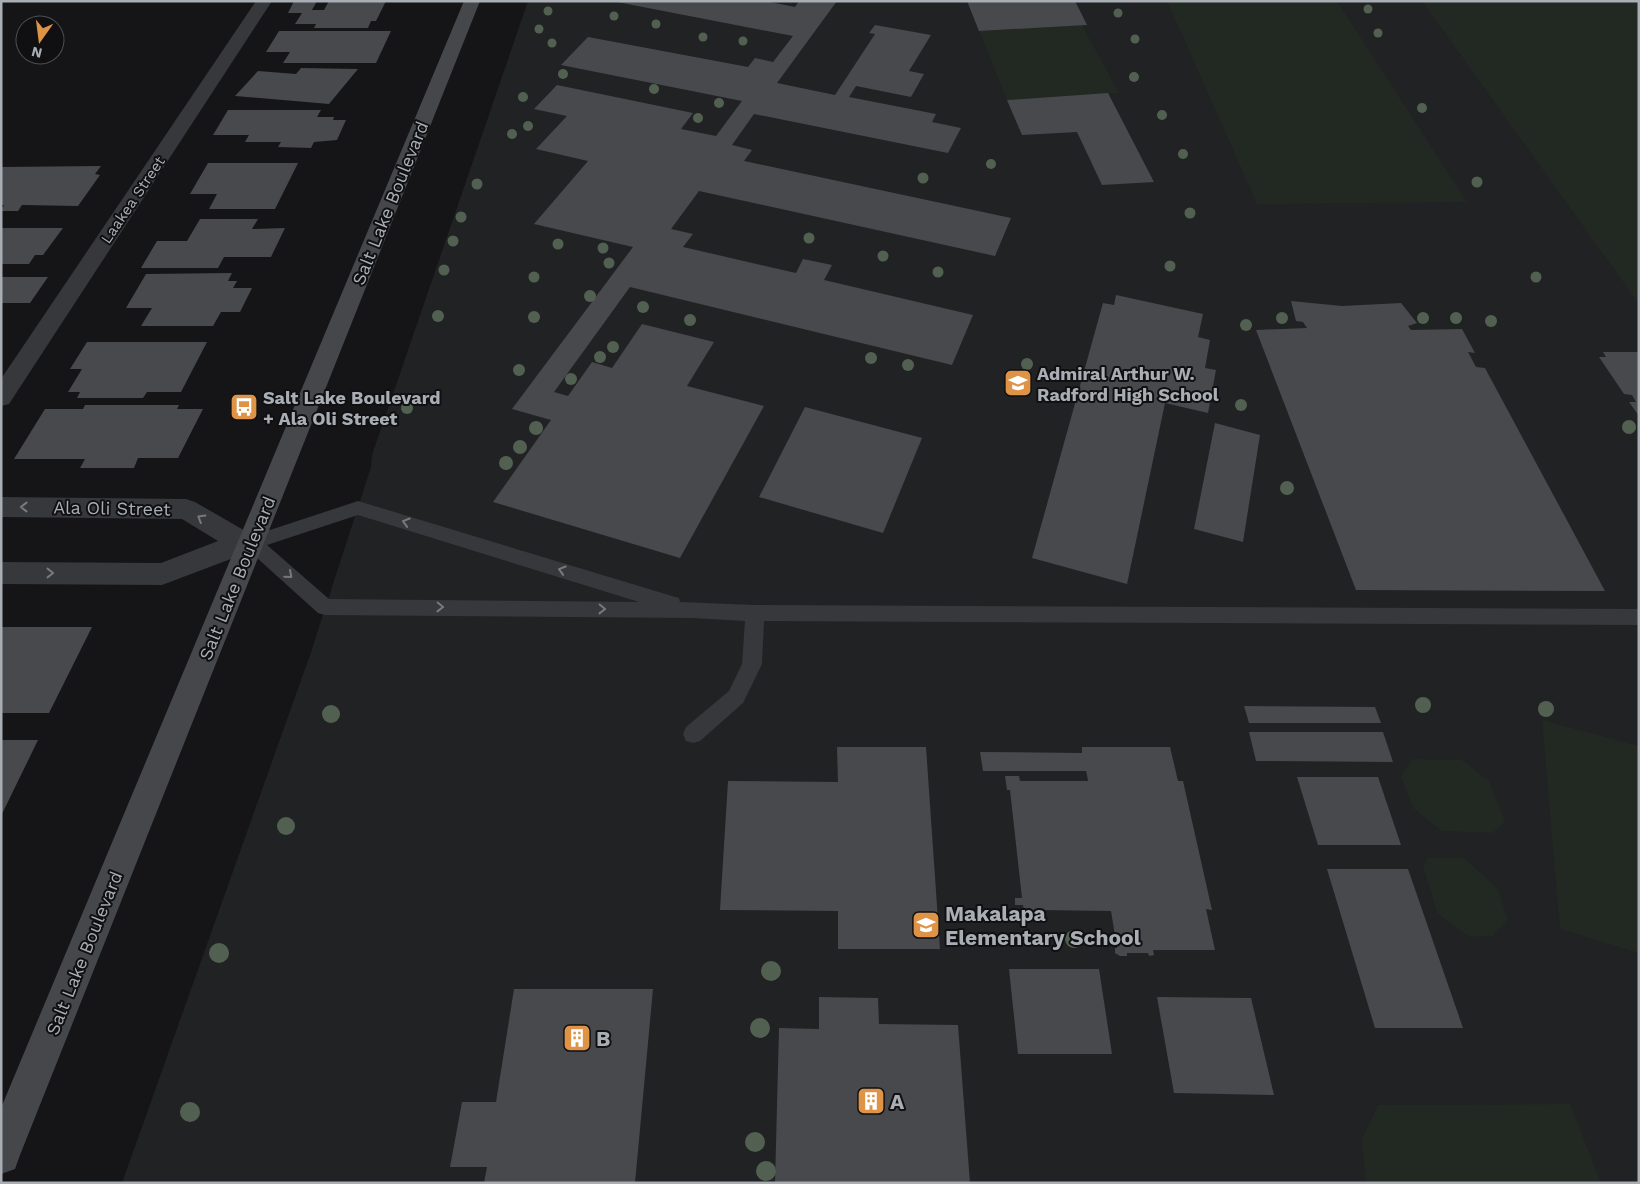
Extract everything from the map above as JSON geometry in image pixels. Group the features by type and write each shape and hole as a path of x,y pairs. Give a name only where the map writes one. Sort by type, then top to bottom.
{"main road":[{"name":"Salt Lake Boulevard","path":"1,1155 248,543 472,1"}],"street":[{"name":"Laakea Street","path":"1,398 264,1"},
{"name":"Ala Oli Street","path":"1,507 186,509 248,543"},
{"path":"1,573 162,574 248,543"}],"lane":[{"path":"248,543 358,508 692,610"},
{"path":"248,543 325,606 692,610 756,613 1639,617"},
{"path":"693,734 736,698 752,664 756,613"}],"shaded area":[{"path":"528,1 1639,1 1639,1183 122,1183 310,655 371,467 372,455"},
{"path":"1167,1 1337,1 1467,202 1257,204"},
{"path":"1422,1 1639,1 1639,304"},
{"path":"1082,25 1119,93 1007,100 979,31"},
{"path":"1542,720 1639,746 1639,953 1560,929"},
{"path":"1412,759 1462,760 1489,781 1505,822 1492,833 1442,831 1414,809 1401,777"},
{"path":"1428,858 1464,858 1498,889 1508,920 1493,936 1469,937 1437,913 1423,866"},
{"path":"1570,1104 1601,1183 1366,1183 1362,1139 1378,1105"}],"building":[{"path":"294,1 317,1 312,10 324,10 329,1 386,1 376,21 371,21 368,28 314,28 316,24 295,24 302,13 288,13"},
{"path":"612,1 765,1 795,7 799,1 837,1 777,83 835,95 875,34 869,33 875,25 931,35 909,71 924,74 911,97 856,86 849,97 936,114 932,122 961,128 948,153 754,114 732,145 752,150 744,161 1011,218 995,256 699,191 671,229 693,234 683,247 796,273 803,259 832,265 824,280 973,315 952,365 630,287 554,392 568,396 592,362 612,368 642,324 714,342 687,386 764,406 680,558 493,502 551,420 512,409 633,247 534,224 588,161 536,149 567,116 534,109 557,85 693,113 681,129 716,136 742,101 561,65 588,37 748,67 755,58 773,62 793,36"},
{"path":"967,1 1075,1 1087,25 979,31"},
{"path":"279,31 391,31 376,63 283,63 290,52 266,52"},
{"path":"301,68 358,69 329,104 235,96 258,71 296,74"},
{"path":"1108,93 1154,182 1102,185 1077,132 1022,135 1007,100"},
{"path":"228,110 321,110 317,117 334,117 333,120 346,120 337,140 314,142 311,148 278,147 281,142 245,142 249,135 213,135"},
{"path":"208,163 298,163 275,209 209,209 217,194 190,194"},
{"path":"101,166 95,174 100,175 78,206 22,205 18,211 1,211 4,205 1,205 1,167"},
{"path":"200,219 258,219 252,229 285,228 271,257 224,257 218,268 141,268 157,241 187,241"},
{"path":"1,228 63,228 43,255 35,255 29,264 1,264"},
{"path":"232,273 228,281 237,281 233,288 252,288 240,312 221,312 213,326 141,326 152,308 126,308 146,274"},
{"path":"1,277 48,277 30,303 1,303"},
{"path":"1116,295 1203,314 1198,337 1210,340 1205,368 1216,370 1208,413 1165,403 1127,584 1032,558 1103,303 1114,305"},
{"path":"1291,301 1342,306 1401,303 1417,323 1408,326 1411,330 1462,329 1475,353 1468,352 1476,367 1485,368 1605,591 1356,590 1256,330 1307,328 1303,322 1296,321"},
{"path":"87,342 207,342 181,392 147,392 143,398 77,398 80,392 68,392 82,369 70,369"},
{"path":"1603,352 1639,352 1639,416 1629,402 1636,402 1632,395 1624,394 1599,357 1606,357"},
{"path":"85,405 179,405 177,409 203,409 178,458 138,458 134,468 80,468 85,459 14,459 45,409 83,409"},
{"path":"805,407 922,438 883,533 759,497"},
{"path":"1215,423 1260,435 1243,542 1194,529"},
{"path":"1,627 92,627 49,713 1,713"},
{"path":"1244,706 1375,707 1381,723 1249,723"},
{"path":"1249,732 1383,732 1393,762 1256,761"},
{"path":"1,740 38,740 1,816"},
{"path":"837,747 926,747 940,949 838,949 838,911 720,910 728,781 838,782"},
{"path":"1082,747 1170,747 1178,781 1183,781 1212,910 1206,909 1215,950 1153,950 1154,955 1149,956 1148,953 1127,953 1127,956 1120,956 1115,953 1115,948 1117,948 1111,911 1038,910 1039,918 1032,918 1031,911 1024,911 1023,905 1015,905 1015,898 1022,898 1010,790 1007,790 1005,776 1019,776 1020,781 1088,781 1087,775 1086,771 983,771 980,752 1082,753"},
{"path":"1297,777 1378,777 1401,845 1318,845"},
{"path":"1327,869 1408,869 1463,1028 1375,1028"},
{"path":"1009,969 1099,969 1112,1054 1018,1054"},
{"name":"B","path":"514,989 653,989 635,1183 484,1183 487,1167 450,1167 462,1102 496,1102"},
{"name":"A","path":"819,997 878,998 879,1024 958,1025 970,1183 775,1183 779,1028 819,1029"},
{"path":"1157,997 1251,998 1274,1095 1174,1093"}],"place":[{"name":"Admiral Arthur W. Radford High School","path":"1018,383"},
{"name":"Salt Lake Boulevard + Ala Oli Street","path":"244,407"},
{"name":"Makalapa Elementary School","path":"926,925"},
{"name":"B","path":"577,1038"},
{"name":"A","path":"871,1101"}]}
